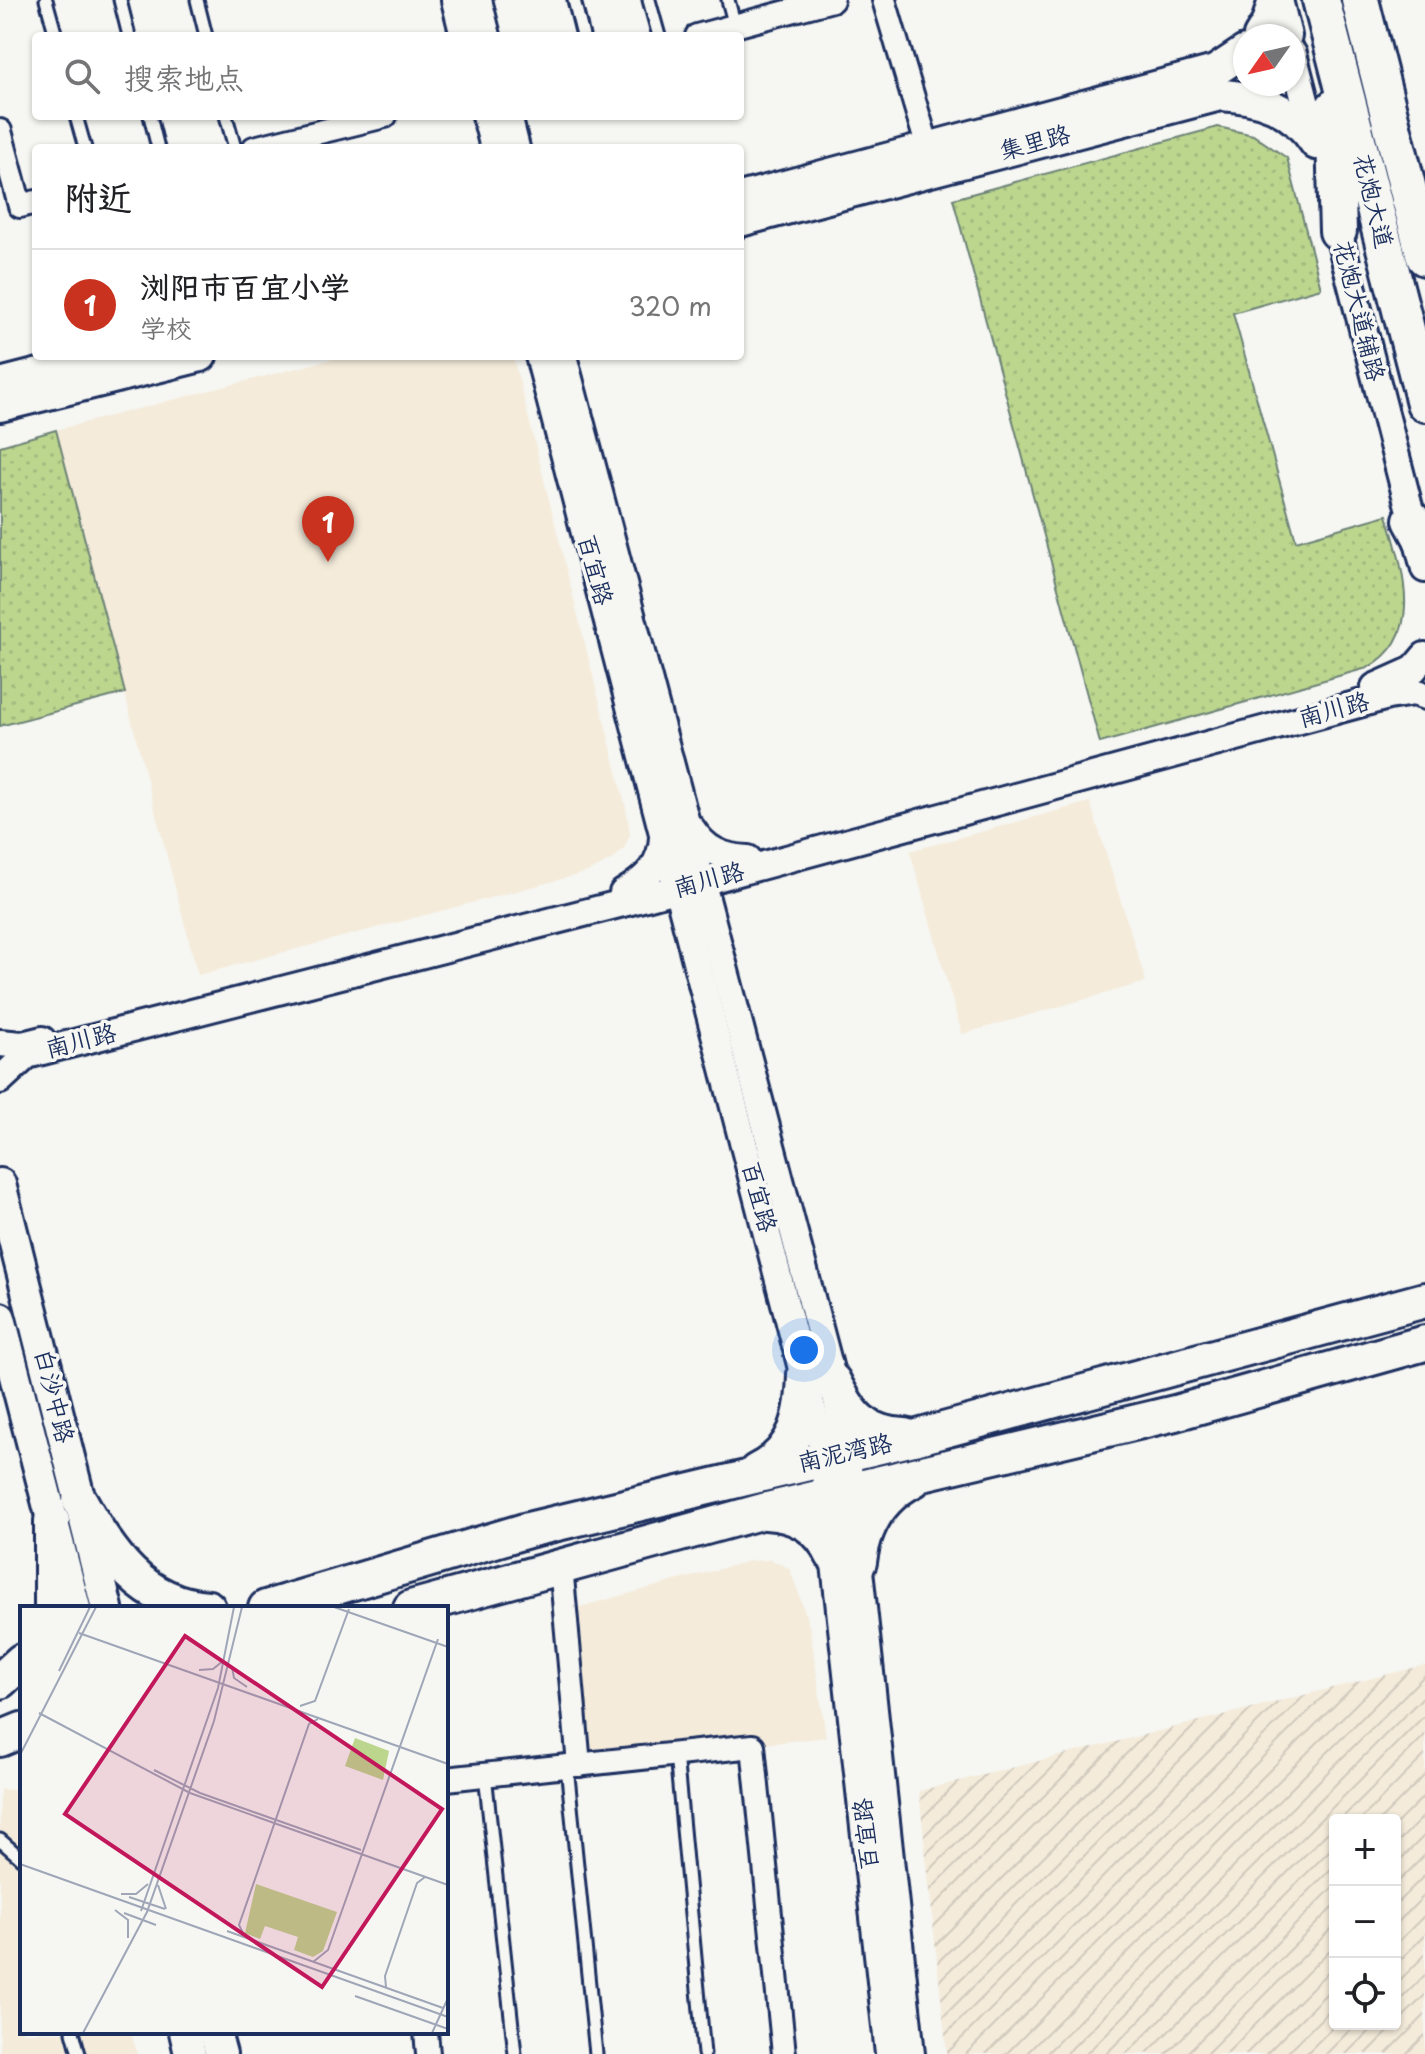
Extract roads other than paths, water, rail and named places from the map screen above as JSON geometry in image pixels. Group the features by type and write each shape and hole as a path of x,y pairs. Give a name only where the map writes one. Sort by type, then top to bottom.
{"highway":[{"name":"花炮大道","path":"1321,0 1425,403"},
{"name":"花炮大道","path":"1360,0 1425,257"},
{"path":"1331,39 1338,231"}],"main road":[{"path":"1266,24 1276,0"},
{"name":"集里路","path":"744,197 1215,71 1233,59"},
{"name":"集里路","path":"744,220 1220,95 1259,99 1277,107 1305,128 1316,144"},
{"path":"0,384 94,360"},
{"path":"0,406 185,360"},
{"name":"白沙中路","path":"0,1184 106,1606"},
{"name":"南泥湾路","path":"271,1606 528,1530 921,1436 1425,1300"},
{"name":"白沙中路","path":"0,1318 74,1606"},
{"name":"南泥湾路","path":"418,1606 761,1511 1175,1413 1425,1343"},
{"path":"747,1476 778,1457 796,1434 803,1409 819,1378 867,1429 882,1434 921,1436"},
{"path":"761,1511 792,1516 807,1523 846,1559 879,1508 907,1484 930,1472"},
{"path":"80,1501 104,1543 136,1581 176,1602 197,1606"},
{"path":"52,1521 52,1606"},
{"path":"0,1681 20,1663"},
{"path":"0,1694 20,1687"},
{"path":"0,1739 20,1731"},
{"path":"0,1751 20,1753"},
{"path":"185,2034 190,2054"},
{"path":"216,2034 221,2054"}],"street":[{"path":"455,0 463,32"},
{"path":"478,0 486,32"},
{"path":"712,32 805,4 832,0"},
{"path":"884,0 928,148"},
{"path":"1276,0 1284,24"},
{"name":"花炮大道辅路","path":"1304,96 1419,532 1425,569"},
{"path":"270,144 369,120"},
{"path":"487,120 493,144"},
{"path":"509,120 515,144"},
{"path":"0,131 20,206 32,203"},
{"name":"百宜路","path":"540,360 675,826"},
{"name":"百宜路","path":"564,360 675,826 819,1378 835,1456 889,2054"},
{"name":"南川路","path":"752,863 1385,684 1413,670 1425,656"},
{"name":"南川路","path":"0,1080 27,1055 1388,696 1404,692 1425,696"},
{"path":"675,826 710,849 752,863 726,894 706,945 668,916 623,898 656,865 675,826"},
{"name":"南川路","path":"0,1043 22,1045 623,898"},
{"name":"百宜路","path":"846,1559 911,2054"},
{"path":"561,1566 573,1765"},
{"path":"448,1779 753,1746 784,2054"},
{"path":"426,2034 428,2054"}],"lane":[{"path":"46,0 55,32"},
{"path":"120,0 128,32"},
{"path":"197,0 205,32"},
{"path":"574,0 582,32"},
{"path":"649,0 658,32"},
{"path":"728,0 735,26"},
{"path":"77,120 84,144"},
{"path":"151,120 157,144"},
{"path":"227,120 234,144"},
{"path":"676,1754 704,2054"},
{"path":"573,1765 596,2054"},
{"path":"485,1774 515,2054"},
{"path":"0,1840 20,1857"},
{"path":"74,2034 79,2054"}],"place":[{"name":"浏阳市百宜小学","path":"328,562"}]}
